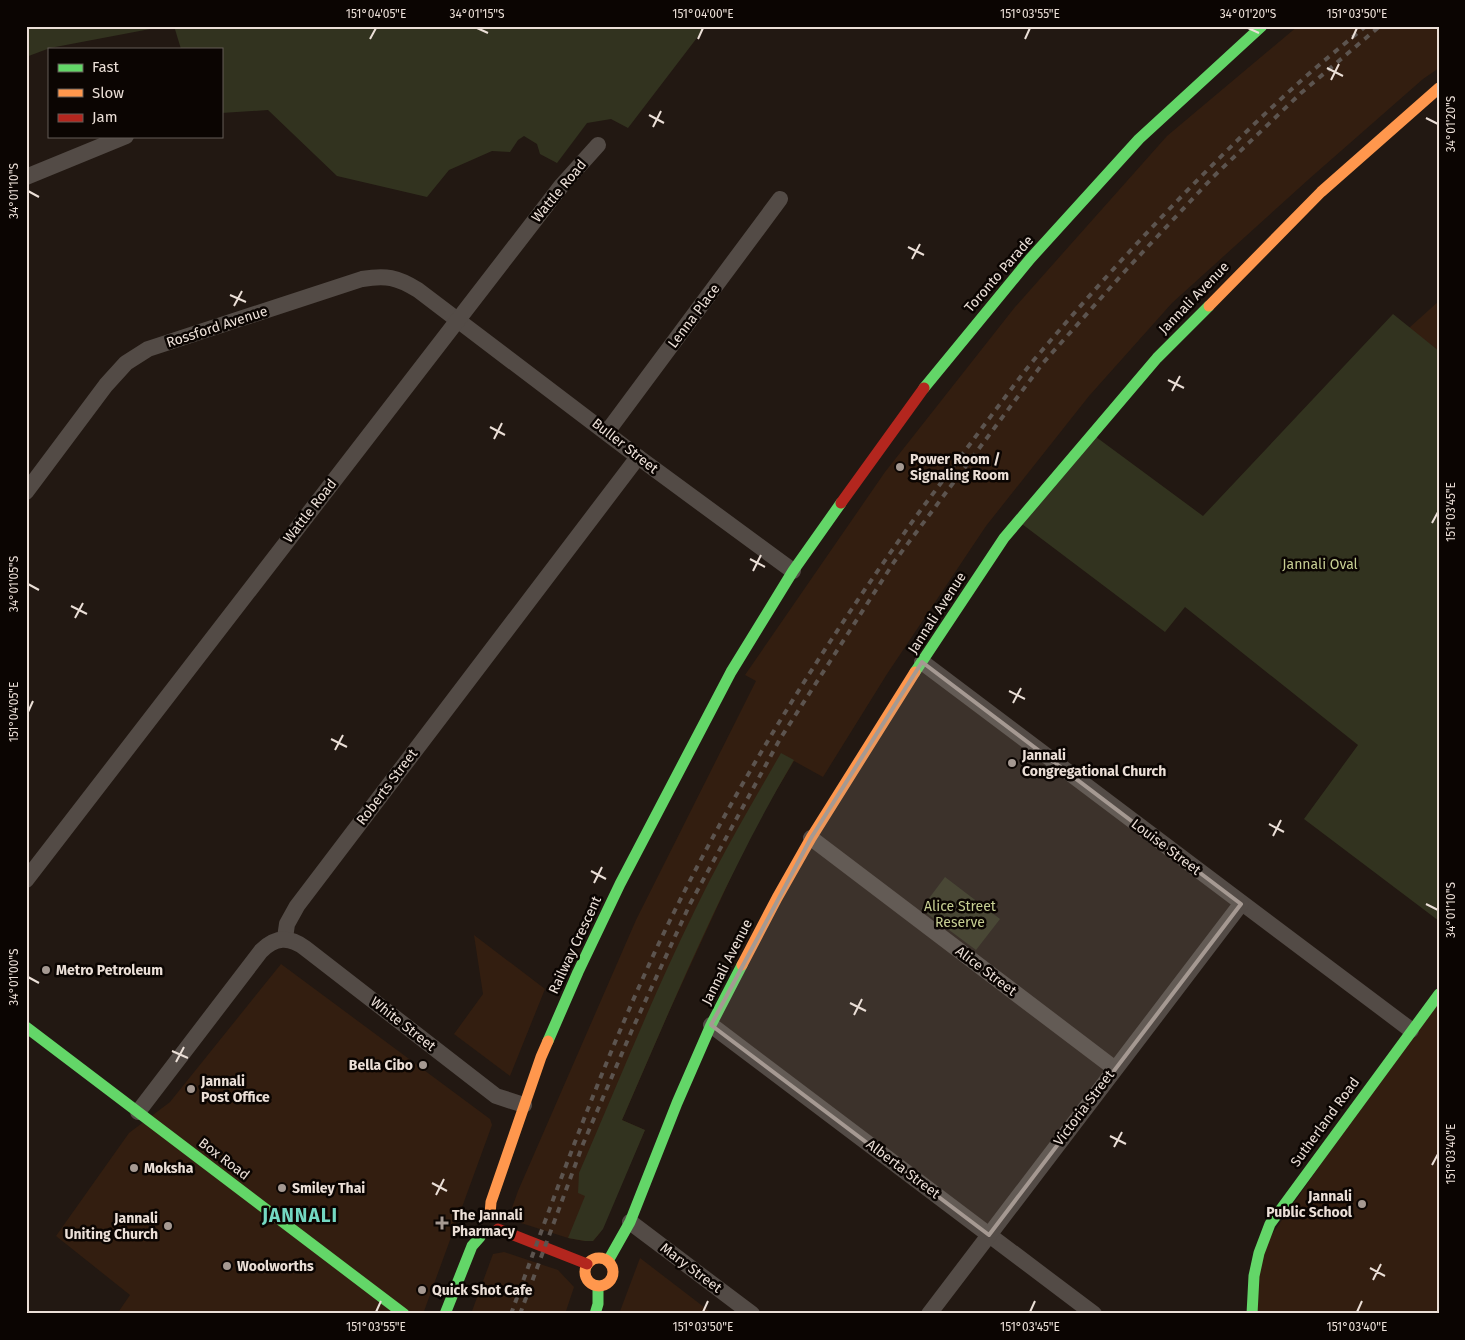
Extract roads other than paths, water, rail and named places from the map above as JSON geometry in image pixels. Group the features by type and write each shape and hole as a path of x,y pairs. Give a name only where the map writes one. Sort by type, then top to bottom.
{"street":[{"name":"Toronto Parade","path":"793,571 876,452 929,381 999,295 1139,139 1262,26"},
{"name":"Jannali Avenue","path":"608,1261 630,1222 677,1103 711,1025 777,898 811,838 922,662 1004,538 1157,358 1321,192 1439,88"},
{"path":"26,177 121,138"},
{"name":"Wattle Road","path":"26,880 562,185 598,145"},
{"name":"Lenna Place","path":"607,432 780,199"},
{"name":"Rossford Avenue","path":"26,492 106,385 126,363 148,349 362,279 376,277 392,277 405,282 458,320"},
{"name":"Buller Street","path":"458,320 638,457 793,571"},
{"name":"Roberts Street","path":"285,938 287,924 297,906 638,457"},
{"name":"Railway Crescent","path":"498,1229 497,1220 484,1215 491,1202 524,1105 558,1017 620,884 732,672 793,571"},
{"name":"Louise Street","path":"922,662 1410,1030"},
{"name":"Alice Street","path":"811,838 1114,1068"},
{"name":"Victoria Street","path":"929,1314 1114,1068 1241,904"},
{"path":"138,1112 261,950 273,941 285,938"},
{"name":"White Street","path":"285,938 305,948 496,1096 524,1105"},
{"name":"Sutherland Road","path":"1252,1314 1254,1276 1259,1253 1270,1224 1410,1030 1439,994"},
{"name":"Alberta Street","path":"711,1025 1094,1314"},
{"name":"Box Road","path":"26,1026 404,1314"},
{"name":"Mary Street","path":"630,1222 752,1314"},
{"path":"446,1314 477,1233 491,1238 498,1229 587,1264"},
{"path":"596,1258 604,1258 612,1268 612,1276 607,1283 598,1286 591,1283 586,1278 585,1270 587,1264 596,1258"},
{"path":"595,1314 598,1304 598,1286"}],"railway":[{"path":"511,1314 600,1079 660,941 717,829 748,774 848,614 920,511 990,417 1029,366 1069,319 1194,183 1260,118 1366,26"},
{"path":"520,1314 583,1144 632,1030 690,904 780,739 894,562 1043,363 1126,270 1213,177 1301,93 1380,26"}],"place":[{"name":"Power Room / Signaling Room","path":"900,467"},
{"name":"Jannali Congregational Church","path":"1012,763"},
{"name":"Metro Petroleum","path":"46,970"},
{"name":"Bella Cibo","path":"423,1065"},
{"name":"Jannali Post Office","path":"191,1089"},
{"name":"Moksha","path":"134,1168"},
{"name":"Smiley Thai","path":"282,1188"},
{"name":"Jannali Public School","path":"1362,1204"},
{"name":"The Jannali Pharmacy","path":"442,1223"},
{"name":"Jannali Uniting Church","path":"168,1226"},
{"name":"Woolworths","path":"227,1266"},
{"name":"Quick Shot Cafe","path":"422,1290"}],"district":[{"name":"JANNALI","path":"300,1215"}],"park label":[{"name":"Jannali Oval","path":"1320,564"},
{"name":"Alice Street Reserve","path":"960,914"}]}
